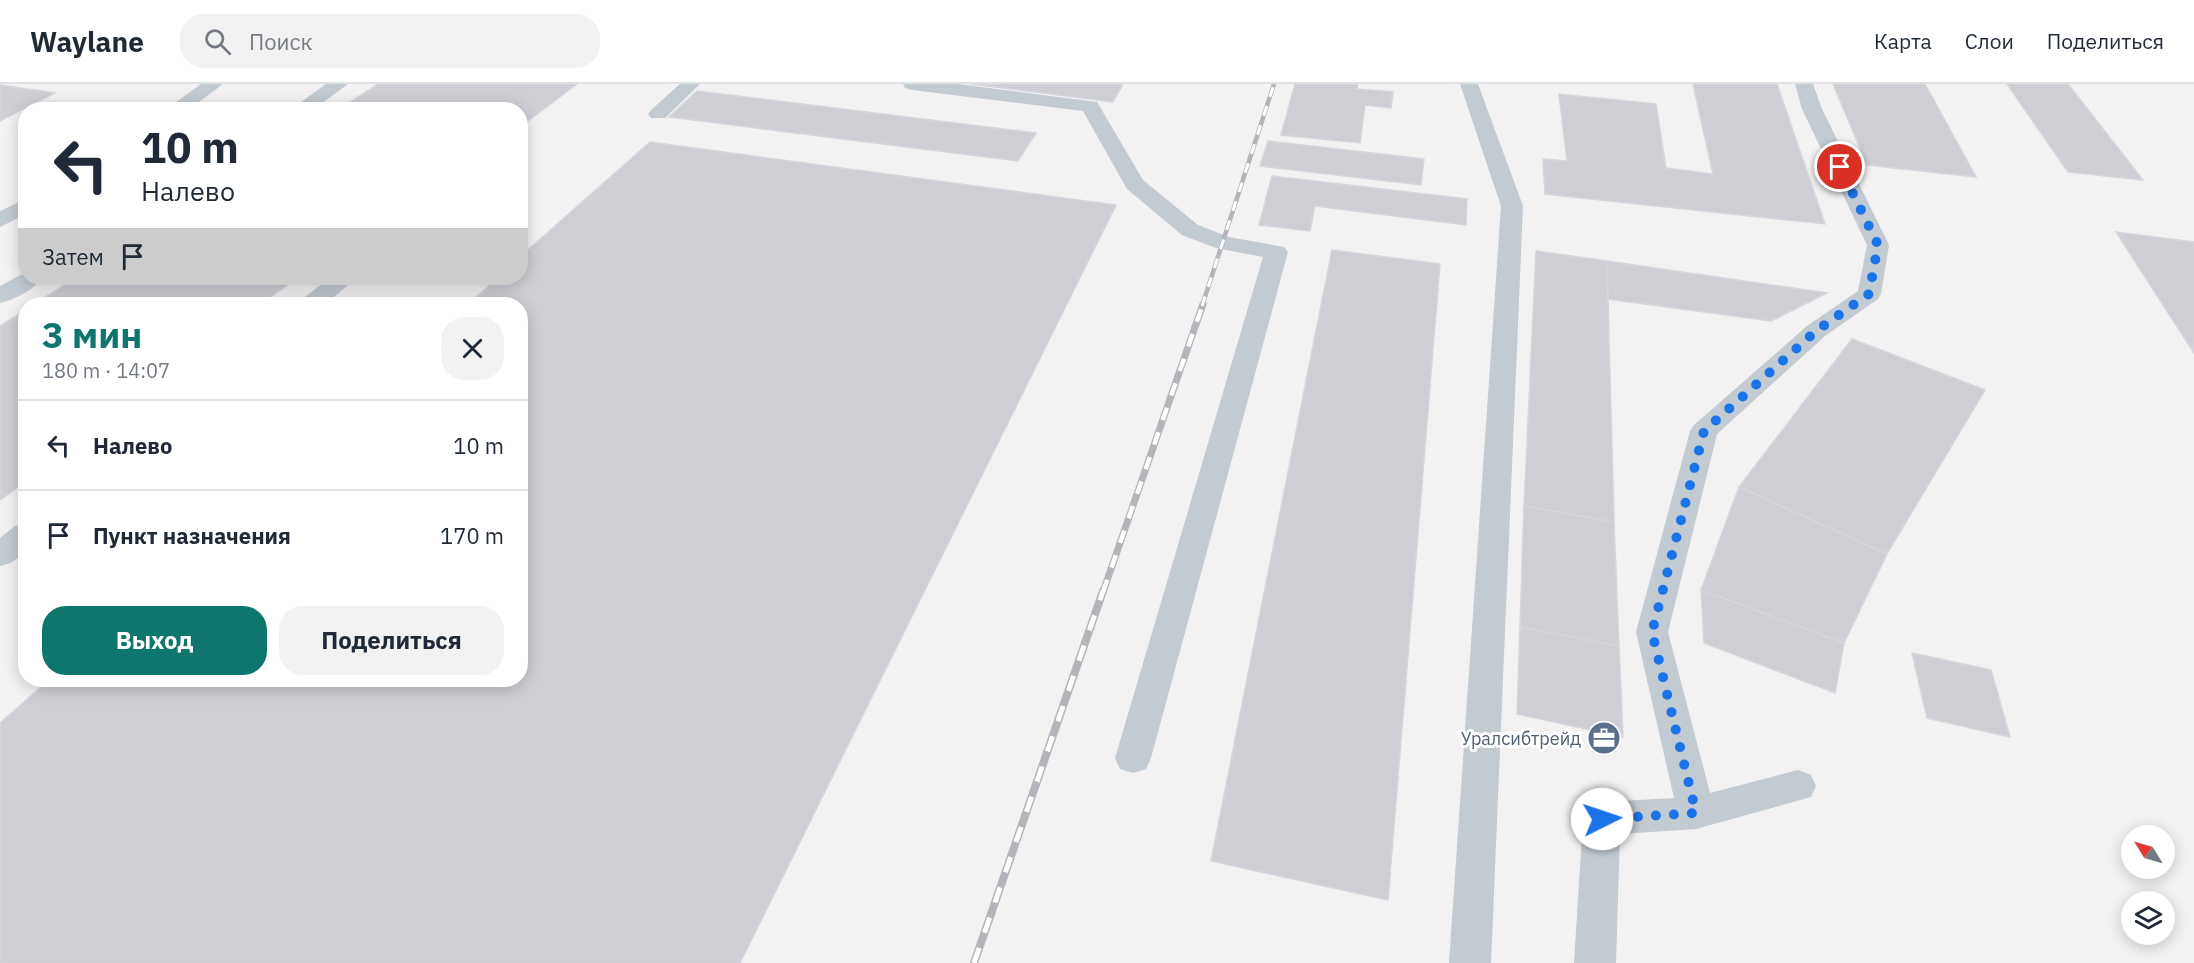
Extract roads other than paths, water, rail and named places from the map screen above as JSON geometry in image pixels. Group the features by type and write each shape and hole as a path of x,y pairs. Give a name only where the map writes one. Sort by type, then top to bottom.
{"lane":[{"path":"186,102 214,84"},
{"path":"311,102 339,84"},
{"path":"658,114 691,84"},
{"path":"912,84 1090,106 1135,183 1190,230 1224,243 1276,252 1133,758"},
{"path":"1469,84 1512,206 1470,963"},
{"path":"1696,813 1652,632 1704,431 1816,331 1869,294 1878,245 1812,109 1804,84"},
{"path":"0,220 18,210"},
{"path":"0,296 18,285"},
{"path":"319,297 335,285"},
{"path":"0,555 18,540"},
{"path":"1595,963 1602,819 1696,813 1798,786"}],"railway":[{"path":"1202,306 1274,84"},
{"path":"1103,592 1203,304"},
{"path":"974,963 1103,591"}],"place":[{"name":"Уралcибтрейд","path":"1604,738"}]}
